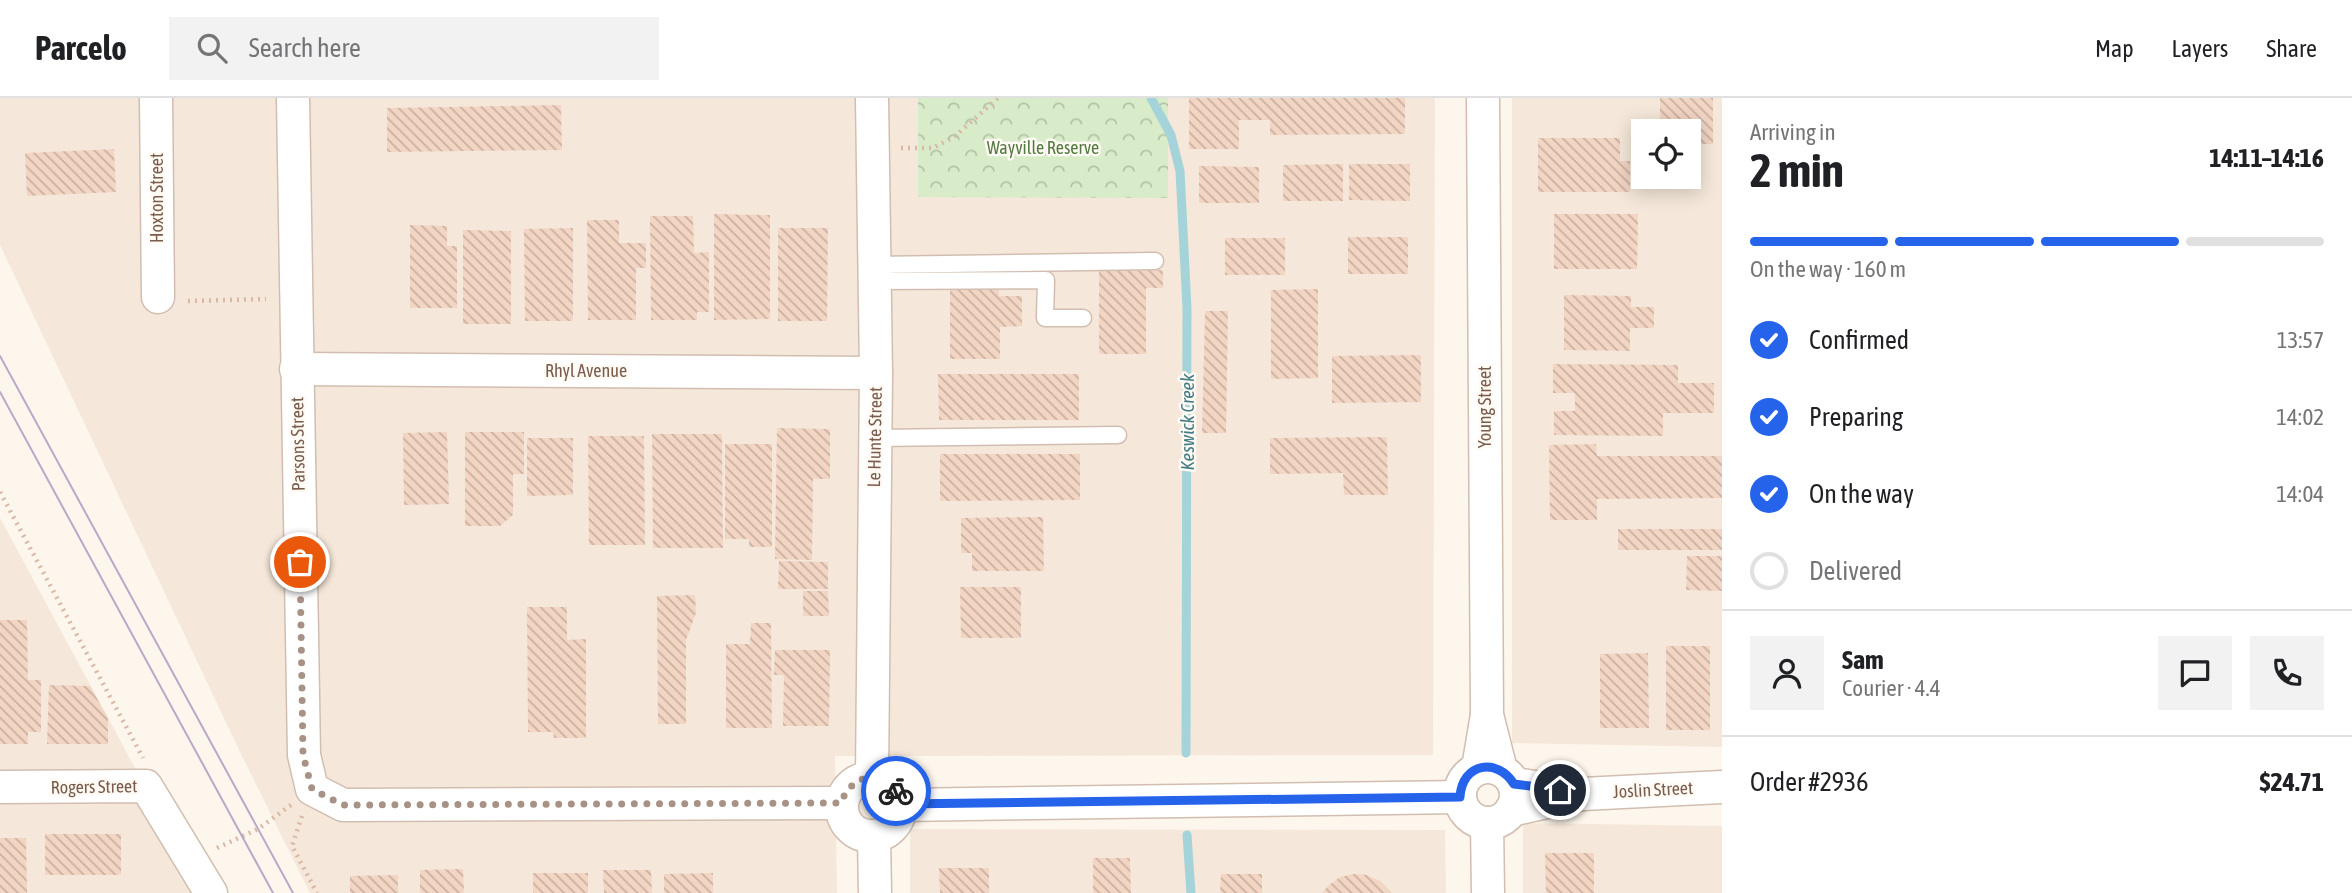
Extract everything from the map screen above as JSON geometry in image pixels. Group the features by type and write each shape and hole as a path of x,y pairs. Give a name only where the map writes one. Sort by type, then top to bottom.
{"street":[{"name":"Hoxton Street","path":"156,98 158,297"},
{"name":"Parsons Street","path":"293,98 303,755 312,789"},
{"name":"Le Hunte Street","path":"872,98 876,373 872,777"},
{"name":"Young Street","path":"1483,98 1487,715 1498,791 1488,893"},
{"name":"Rhyl Avenue","path":"296,369 876,373"},
{"path":"872,777 891,785 901,804 899,815 892,827 884,834 874,837 857,834 846,825 841,803 844,793 852,783 861,778 872,777"},
{"name":"Rogers Street","path":"0,787 146,786 211,893"},
{"name":"Joslin Street","path":"1498,791 1583,793 1722,787"},
{"path":"312,789 343,805 841,803"},
{"path":"901,804 1460,797 1470,816 1498,791"},
{"path":"874,837 876,893"}],"lane":[{"path":"874,273 1155,261"},
{"path":"874,273 1046,280 1045,317 1083,318"},
{"path":"874,438 1118,435"}],"path":[{"path":"872,149 933,148 954,137 998,98"},
{"path":"158,297 172,301 295,299"},
{"path":"0,492 149,770"},
{"path":"191,861 258,829 312,789"},
{"path":"312,789 292,846 317,893"}],"shaded area":[{"path":"0,98 1435,98 1433,755 835,756 837,893 310,893 240,752 0,245"},
{"path":"1512,98 1722,98 1722,747 1512,743"},
{"path":"0,518 108,718 203,893 0,893"},
{"path":"1523,823 1722,826 1722,893 1523,893"},
{"path":"910,829 1445,830 1446,893 910,893"}],"green space":[{"name":"Wayville Reserve","path":"918,98 1168,98 1168,198 918,197"}],"building":[{"path":"1189,98 1405,98 1405,134 1270,135 1270,120 1239,120 1239,149 1189,149"},
{"path":"1660,98 1713,98 1713,144 1701,144 1701,119 1660,119"},
{"path":"561,105 562,150 387,152 387,108"},
{"path":"1538,138 1620,138 1620,161 1630,161 1630,192 1538,192"},
{"path":"114,149 116,192 27,196 25,153"},
{"path":"1343,164 1343,201 1283,201 1283,165"},
{"path":"1349,164 1410,164 1410,201 1349,200"},
{"path":"1199,166 1259,167 1259,203 1199,203"},
{"path":"714,214 770,215 770,319 714,320"},
{"path":"1554,214 1638,214 1637,269 1554,269"},
{"path":"650,216 693,216 694,253 709,252 709,312 697,312 697,320 651,320"},
{"path":"587,220 619,220 619,243 646,243 646,268 636,268 636,320 588,320"},
{"path":"410,225 447,226 447,246 457,246 457,308 410,308"},
{"path":"573,228 573,321 525,321 524,229"},
{"path":"778,228 828,228 827,321 778,321"},
{"path":"463,230 511,231 511,324 463,324"},
{"path":"1348,237 1408,237 1408,274 1348,274"},
{"path":"1225,238 1285,238 1285,275 1225,275"},
{"path":"1163,270 1163,288 1146,288 1146,354 1099,354 1099,271"},
{"path":"999,285 999,296 1022,296 1022,326 1000,327 1000,359 950,359 950,286"},
{"path":"1318,289 1318,378 1271,379 1271,290"},
{"path":"1564,295 1631,296 1631,307 1654,307 1654,328 1630,328 1630,351 1564,350"},
{"path":"1205,311 1228,311 1226,433 1202,433"},
{"path":"1421,355 1421,402 1332,403 1332,356"},
{"path":"1553,364 1678,365 1678,383 1714,383 1714,413 1663,413 1663,436 1554,435 1554,411 1575,411 1575,393 1553,393"},
{"path":"938,374 1079,374 1079,420 939,420"},
{"path":"777,428 830,429 830,479 813,479 812,560 775,559"},
{"path":"447,432 449,504 404,505 403,433"},
{"path":"465,432 524,432 524,474 513,474 513,515 500,526 465,526"},
{"path":"652,434 722,434 723,548 653,548"},
{"path":"588,436 644,436 645,545 589,545"},
{"path":"1387,437 1388,495 1344,495 1343,473 1270,474 1270,438"},
{"path":"527,438 573,438 573,495 527,496"},
{"path":"725,444 772,444 772,547 749,547 749,539 725,539"},
{"path":"1596,444 1597,456 1722,456 1722,498 1597,499 1597,520 1550,520 1549,445"},
{"path":"940,454 1080,454 1080,500 940,501"},
{"path":"1043,517 1044,571 972,571 972,553 961,553 961,518"},
{"path":"1618,529 1722,529 1722,550 1618,550"},
{"path":"1687,556 1722,556 1722,591 1686,590"},
{"path":"779,561 828,562 828,589 778,589"},
{"path":"960,587 1021,587 1021,638 961,638"},
{"path":"803,591 828,591 829,616 803,616"},
{"path":"695,595 696,613 686,640 686,724 658,724 657,596"},
{"path":"527,607 567,607 567,640 586,639 586,738 554,738 553,732 528,732"},
{"path":"0,620 27,620 28,680 41,680 41,732 28,732 28,744 0,744"},
{"path":"751,623 771,623 772,728 726,728 726,644 750,644"},
{"path":"1666,646 1710,646 1710,730 1666,730"},
{"path":"775,650 830,650 829,726 783,726 784,675 774,675"},
{"path":"1648,653 1649,728 1600,728 1600,654"},
{"path":"49,685 90,686 108,718 108,744 47,744"},
{"path":"45,834 121,834 121,875 45,875"},
{"path":"0,838 26,838 27,893 0,893"},
{"path":"1545,853 1594,853 1594,893 1546,893"},
{"path":"1093,858 1130,858 1131,893 1093,893"},
{"path":"939,868 989,868 989,893 940,893"},
{"path":"463,869 464,893 420,893 420,870"},
{"path":"603,870 651,870 652,893 604,893"},
{"path":"533,873 588,873 588,893 533,893"},
{"path":"713,873 713,893 664,893 664,874"},
{"path":"1221,874 1262,874 1262,893 1220,893"},
{"path":"398,875 398,893 350,893 350,876"},
{"path":"1367,875 1380,881 1392,893 1322,893 1340,877"}],"waterway":[{"name":"Keswick Creek","path":"1151,98 1171,135 1180,171 1187,308 1186,753"},
{"name":"Keswick Creek","path":"1187,835 1191,893"}],"tram line":[{"path":"0,356 293,893"},
{"path":"0,392 273,893"}],"way so far":[{"path":"300,562 303,755 312,789 343,805 841,803 844,793 852,783 861,778 872,777 882,779 896,791"}],"route":[{"path":"896,791 901,804 1460,797 1463,782 1470,773 1487,767 1497,768 1508,775 1514,784 1560,790"}]}
